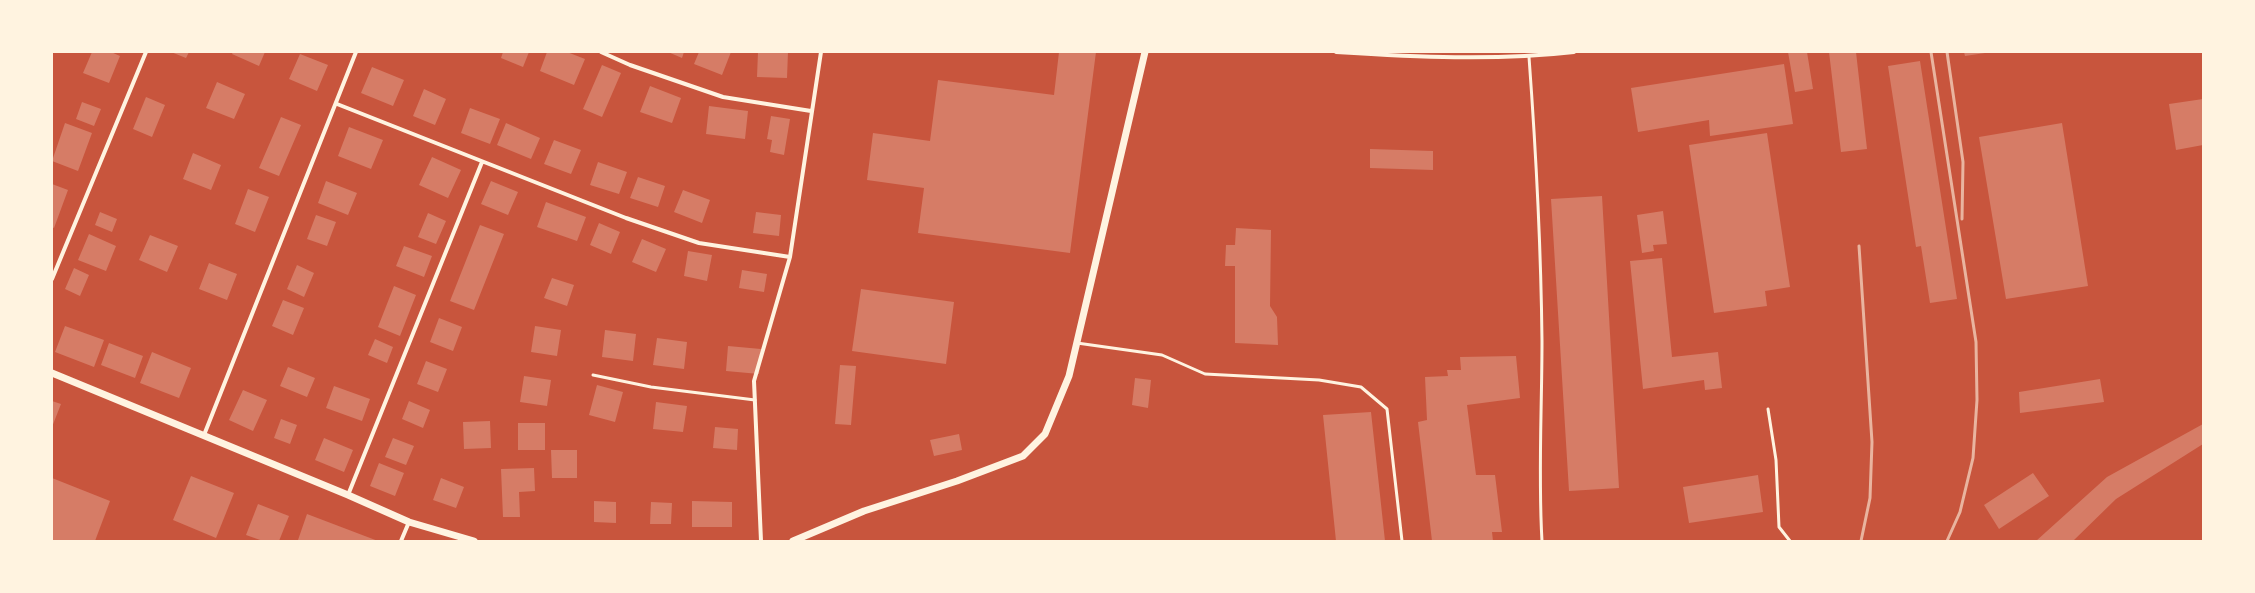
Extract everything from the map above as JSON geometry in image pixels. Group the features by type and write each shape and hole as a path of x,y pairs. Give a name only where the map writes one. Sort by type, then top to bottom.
{"street":[{"path":"52,279 146,52"},
{"path":"204,435 337,104 356,52"},
{"path":"601,52 630,65 723,97 811,111"},
{"path":"761,541 754,381 790,258 821,52"},
{"path":"793,541 864,511 1023,456 1045,434 1069,376 1145,52"},
{"path":"1336,52 1391,55 1529,57 1574,52"},
{"path":"337,104 626,218 699,243 790,258"},
{"path":"348,495 482,162"},
{"path":"52,373 348,495 409,522 474,541"},
{"path":"401,541 409,522"}],"lane":[{"path":"1529,57 1538,202 1542,341 1540,512 1542,541"},
{"path":"1077,343 1162,355 1205,374 1319,380 1361,387 1387,409 1402,541"},
{"path":"593,375 651,387 755,400"},
{"path":"1768,409 1776,460 1779,527 1790,541"}],"building":[{"path":"92,52 111,52 120,56 109,83 83,73"},
{"path":"171,52 189,52 186,58"},
{"path":"233,52 265,52 259,66 232,54"},
{"path":"503,52 529,52 523,67 501,58"},
{"path":"547,52 567,52 585,59 574,85 540,71"},
{"path":"668,52 684,52 682,58"},
{"path":"699,52 731,52 722,75 694,64"},
{"path":"758,52 788,52 787,78 757,77"},
{"path":"1059,52 1096,52 1070,253 918,233 924,188 867,180 873,133 930,141 938,80 1054,95"},
{"path":"1788,52 1807,52 1813,89 1795,92"},
{"path":"1829,52 1856,52 1867,149 1841,152"},
{"path":"1964,52 1985,52 1985,53 1965,56"},
{"path":"300,54 328,65 317,91 289,79"},
{"path":"1920,61 1957,299 1930,303 1921,246 1916,247 1888,66"},
{"path":"1784,64 1793,124 1710,136 1709,120 1638,132 1631,88"},
{"path":"602,65 621,73 602,117 583,109"},
{"path":"372,67 404,80 393,106 361,93"},
{"path":"217,82 245,94 234,119 206,108"},
{"path":"650,86 681,98 672,123 640,112"},
{"path":"424,89 446,99 435,125 413,116"},
{"path":"146,97 165,105 152,137 133,129"},
{"path":"2203,99 2203,145 2176,150 2169,104"},
{"path":"82,102 101,109 94,126 76,119"},
{"path":"709,106 748,111 745,139 706,134"},
{"path":"470,108 500,119 490,144 461,133"},
{"path":"771,116 790,119 784,155 770,152 772,140 767,139"},
{"path":"281,117 301,125 279,176 259,168"},
{"path":"65,123 92,133 78,171 52,161"},
{"path":"506,123 540,138 531,159 497,145"},
{"path":"2062,123 2088,286 2006,299 1979,137"},
{"path":"349,127 383,140 371,169 338,156"},
{"path":"1767,133 1790,287 1765,291 1767,306 1714,313 1689,145"},
{"path":"554,140 581,150 571,174 544,164"},
{"path":"1370,149 1433,151 1433,170 1370,168"},
{"path":"193,153 221,165 211,190 183,179"},
{"path":"432,157 461,170 448,198 419,185"},
{"path":"598,162 627,172 619,194 590,185"},
{"path":"638,177 665,186 658,207 630,198"},
{"path":"326,181 357,193 348,215 318,203"},
{"path":"491,181 518,192 508,215 481,204"},
{"path":"52,184 68,190 54,228 52,227"},
{"path":"248,189 269,197 255,232 235,224"},
{"path":"683,190 710,200 702,223 674,212"},
{"path":"1602,196 1619,488 1569,491 1551,199"},
{"path":"546,202 586,217 577,241 537,227"},
{"path":"1663,211 1667,244 1653,245 1654,251 1642,253 1637,215"},
{"path":"100,212 117,219 112,232 95,225"},
{"path":"756,212 781,215 779,236 753,233"},
{"path":"428,213 446,221 436,244 418,237"},
{"path":"316,215 336,222 327,246 307,239"},
{"path":"599,223 620,232 611,254 590,245"},
{"path":"480,225 504,234 474,310 450,301"},
{"path":"1236,228 1271,230 1270,306 1277,317 1278,345 1235,343 1235,266 1225,266 1226,245 1235,245"},
{"path":"89,234 116,246 106,271 78,260"},
{"path":"150,235 178,246 167,272 139,260"},
{"path":"642,239 666,249 656,272 632,262"},
{"path":"404,246 432,256 424,277 396,266"},
{"path":"688,251 712,255 707,281 684,276"},
{"path":"1662,258 1672,357 1718,352 1722,388 1705,390 1704,380 1643,389 1630,261"},
{"path":"209,263 237,274 227,300 199,289"},
{"path":"297,265 314,273 304,297 287,289"},
{"path":"74,268 89,275 80,296 65,289"},
{"path":"742,270 767,274 764,292 739,288"},
{"path":"552,278 574,285 567,306 544,298"},
{"path":"394,286 416,295 400,336 378,327"},
{"path":"861,289 954,302 946,364 852,351"},
{"path":"283,300 304,308 293,335 272,326"},
{"path":"439,318 462,327 453,351 430,342"},
{"path":"65,326 104,340 94,367 55,352"},
{"path":"535,326 561,330 557,356 531,352"},
{"path":"605,330 636,334 633,361 602,357"},
{"path":"657,338 687,342 684,369 653,365"},
{"path":"375,339 393,347 387,363 368,355"},
{"path":"109,343 143,356 135,378 101,365"},
{"path":"728,346 761,349 759,374 726,371"},
{"path":"152,352 191,368 179,398 140,383"},
{"path":"1516,356 1520,398 1467,405 1476,475 1495,475 1502,532 1492,532 1493,541 1432,541 1418,422 1427,420 1425,377 1448,376 1447,370 1461,370 1460,357"},
{"path":"426,361 447,369 438,392 417,384"},
{"path":"840,365 856,366 851,425 835,424"},
{"path":"288,367 315,378 307,397 280,386"},
{"path":"524,376 551,380 547,406 520,402"},
{"path":"1135,378 1151,380 1148,408 1132,405"},
{"path":"2100,379 2104,402 2020,413 2019,392"},
{"path":"597,385 623,392 615,422 589,415"},
{"path":"334,386 370,399 362,421 326,408"},
{"path":"243,390 267,400 253,431 229,420"},
{"path":"52,401 61,404 52,427"},
{"path":"409,401 430,410 423,428 402,419"},
{"path":"656,402 687,406 683,432 653,429"},
{"path":"1371,412 1385,541 1336,541 1323,415"},
{"path":"281,419 297,425 290,444 274,438"},
{"path":"490,421 491,448 464,449 463,422"},
{"path":"518,423 545,423 545,450 518,450"},
{"path":"2203,424 2203,444 2116,499 2073,541 2036,541 2107,477"},
{"path":"715,427 738,429 737,450 713,448"},
{"path":"959,434 962,450 934,456 930,440"},
{"path":"324,438 353,450 344,472 315,460"},
{"path":"393,438 414,446 406,465 385,457"},
{"path":"551,450 577,450 577,478 552,478"},
{"path":"379,463 404,473 395,496 370,486"},
{"path":"534,468 535,491 519,492 520,517 503,517 501,469"},
{"path":"2033,473 2049,496 1999,529 1984,505"},
{"path":"1758,475 1763,512 1689,523 1683,487"},
{"path":"191,476 234,493 216,538 173,520"},
{"path":"52,478 110,501 95,541 52,541"},
{"path":"441,478 464,487 456,508 433,500"},
{"path":"594,501 616,502 616,523 594,522"},
{"path":"692,501 732,502 732,527 692,527"},
{"path":"651,502 672,503 671,524 650,524"},
{"path":"258,504 289,516 279,541 263,541 246,535"},
{"path":"307,514 378,541 298,540"}],"railway":[{"path":"1931,52 1976,342 1977,400 1973,458 1960,512 1947,541"},
{"path":"1947,52 1963,162 1962,219"},
{"path":"1859,246 1872,442 1870,498 1861,541"}]}
